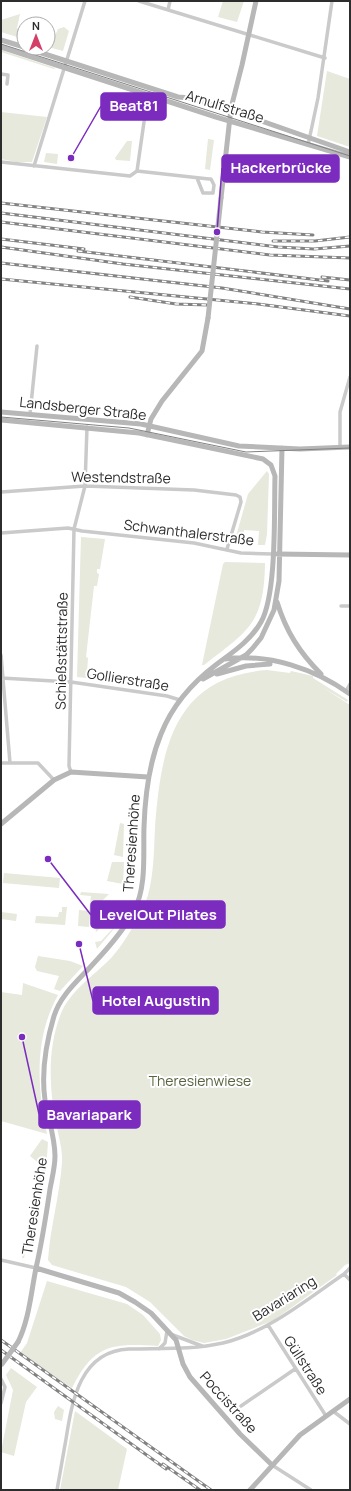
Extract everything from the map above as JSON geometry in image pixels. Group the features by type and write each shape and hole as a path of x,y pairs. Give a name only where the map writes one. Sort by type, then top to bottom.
{"main road":[{"path":"147,435 149,426 162,401 202,351 208,318 230,110 256,1"},
{"name":"Arnulfstraße","path":"1,40 16,45"},
{"name":"Arnulfstraße","path":"1,47 230,121 350,157"},
{"name":"Arnulfstraße","path":"49,56 178,97 190,98 230,110 350,152"},
{"name":"Landsberger Straße","path":"1,412 149,426 239,446 282,450 350,447"},
{"name":"Landsberger Straße","path":"1,420 147,435 268,461 274,472 272,554"},
{"path":"282,450 280,554 276,601 286,628 294,644 324,678"},
{"name":"Schwanthalerstraße","path":"272,554 350,555"},
{"name":"Theresienhöhe","path":"2,1364 18,1342 23,1330 45,1224 55,1155 44,1085 44,1063 47,1043 55,1013 64,996 125,927 135,909 141,887 145,802 148,777 161,733 180,700 193,686 242,645 261,622 270,596 272,554"},
{"name":"Theresienhöhe","path":"193,686 252,650 262,638 276,601"},
{"path":"242,645 241,658 246,666"},
{"path":"224,659 241,658 281,664 307,670 348,692"},
{"path":"204,678 246,666 281,664"},
{"path":"1,824 54,780 71,772 148,777"},
{"path":"36,1268 119,1293 143,1307 173,1335"},
{"name":"Poccistraße","path":"173,1335 183,1364 190,1377 240,1434 272,1465"},
{"path":"250,1490 295,1440 350,1399"}],"street":[{"path":"34,166 85,1"},
{"path":"139,1 325,58"},
{"path":"168,10 170,1"},
{"path":"308,144 325,58 332,1"},
{"path":"1,74 8,75 7,84"},
{"path":"138,171 148,94"},
{"path":"1,162 130,176 138,171 209,179 213,182 213,193 204,193 196,178"},
{"path":"30,414 37,346"},
{"path":"340,447 340,412 350,377"},
{"name":"Schießstättstraße","path":"71,772 69,766 74,530 85,486 87,428"},
{"name":"Westendstraße","path":"1,492 85,486 194,490 236,495 240,497 241,502 227,549"},
{"name":"Schwanthalerstraße","path":"1,533 68,528 74,530 194,543 241,553 272,554"},
{"path":"341,606 350,606"},
{"path":"1,655 10,763"},
{"name":"Gollierstraße","path":"2,678 71,682 167,696 180,700"},
{"path":"348,692 350,684"},
{"path":"1,763 38,763 54,780"},
{"path":"1,1260 36,1268"},
{"name":"Bavariaring","path":"57,1490 76,1389 89,1368 101,1358 115,1352 129,1349 179,1349 224,1343 268,1326 344,1274 350,1268"},
{"path":"344,1274 350,1280"},
{"name":"Güllstraße","path":"268,1326 326,1416"},
{"path":"158,1350 166,1343 167,1329"},
{"name":"Bavariaring","path":"173,1335 204,1346"},
{"path":"241,1406 295,1369"},
{"path":"1,1379 5,1387 1,1403"},
{"path":"333,1411 350,1424"},
{"path":"272,1465 311,1490"}],"green space":[{"path":"223,1 244,1 237,22 218,17"},
{"path":"20,14 20,16 16,16 16,37 1,32 1,20"},
{"path":"64,27 69,31 63,51 56,49 56,33 58,29"},
{"path":"1,50 55,68 54,69 1,52"},
{"path":"327,71 350,79 350,147 317,136"},
{"path":"1,112 47,117 32,162 16,162 1,159"},
{"path":"208,139 214,140 210,170 205,169"},
{"path":"127,141 132,141 130,161 116,160 115,158"},
{"path":"46,153 58,154 57,164 44,162"},
{"path":"267,471 269,474 267,534 265,545 258,545 259,531 244,530 242,545 238,544 235,540 248,494"},
{"path":"81,537 105,539 100,569 97,569 97,573 99,574 97,586 94,586 86,657 88,658 87,672 96,677 106,677 105,680 77,677"},
{"path":"225,562 265,563 261,600 257,613 251,624 243,633 220,653 202,665 223,564"},
{"name":"Theresienwiese","path":"267,670 290,673 291,671 313,676 313,678 348,700 347,702 322,687 350,705 350,1263 345,1265 336,1274 337,1275 274,1320 226,1339 204,1343 184,1336 150,1302 126,1287 52,1265 48,1260 62,1162 62,1151 55,1118 51,1080 53,1041 60,1016 69,999 117,951 133,928 146,902 153,870 155,827 162,770 169,744 178,722 192,702 211,686 236,676"},
{"path":"120,823 124,824 123,857 114,855"},
{"path":"112,862 124,862 123,884 107,881"},
{"path":"4,873 60,878 59,888 3,883"},
{"path":"81,892 109,894 100,903 93,915 90,915 89,927 78,926 79,910 89,911 91,896 80,895"},
{"path":"132,896 118,924 97,949 95,942 101,941 116,925"},
{"path":"115,900 117,906 105,924 96,932 96,923 100,913 107,905"},
{"path":"62,907 67,907 65,925 35,923 36,916 58,917 59,912 62,912"},
{"path":"1,912 17,914 16,921 1,919"},
{"path":"38,956 70,961 83,966 60,991 54,989 59,976 37,971 35,967"},
{"path":"23,983 58,995 50,1011 41,1045 41,1098 47,1134 1,1121 1,992 22,995"},
{"path":"42,1139 48,1142 46,1171 40,1171 41,1165 30,1156"},
{"path":"40,1174 45,1174 37,1223 30,1219"},
{"path":"29,1227 36,1232 34,1243 27,1245 24,1258 22,1258"},
{"path":"47,1281 127,1304 143,1315 160,1334 161,1340 158,1346 128,1345 106,1349 88,1362 72,1388 20,1353 27,1343"},
{"path":"11,1368 37,1387 26,1402 14,1456 1,1452 13,1390 6,1375"},
{"path":"58,1406 64,1410 62,1421 55,1419 54,1412"},
{"path":"75,1411 127,1449 118,1490 60,1490"}],"tram line":[{"path":"1,44 350,156"},
{"path":"1,417 129,428 246,452 350,448"}],"railway":[{"path":"1,203 262,232 313,235"},
{"path":"1,213 278,247 314,249 350,246"},
{"path":"1,222 270,255 350,258"},
{"path":"273,241 315,241 350,237"},
{"path":"1,239 84,249"},
{"path":"1,247 123,264 350,289"},
{"path":"78,251 328,281"},
{"path":"1,263 222,288 350,309"},
{"path":"322,277 350,280"},
{"path":"1,279 258,304 350,316"},
{"path":"130,297 176,304 207,305"},
{"path":"1,1340 211,1490"},
{"path":"1,1350 166,1469"},
{"path":"163,1464 200,1490"}],"place":[{"name":"Beat81","path":"71,158"},
{"name":"Hackerbrücke","path":"217,232"},
{"name":"LevelOut Pilates","path":"48,859"},
{"name":"Hotel Augustin","path":"79,944"},
{"name":"Bavariapark","path":"22,1037"}]}
